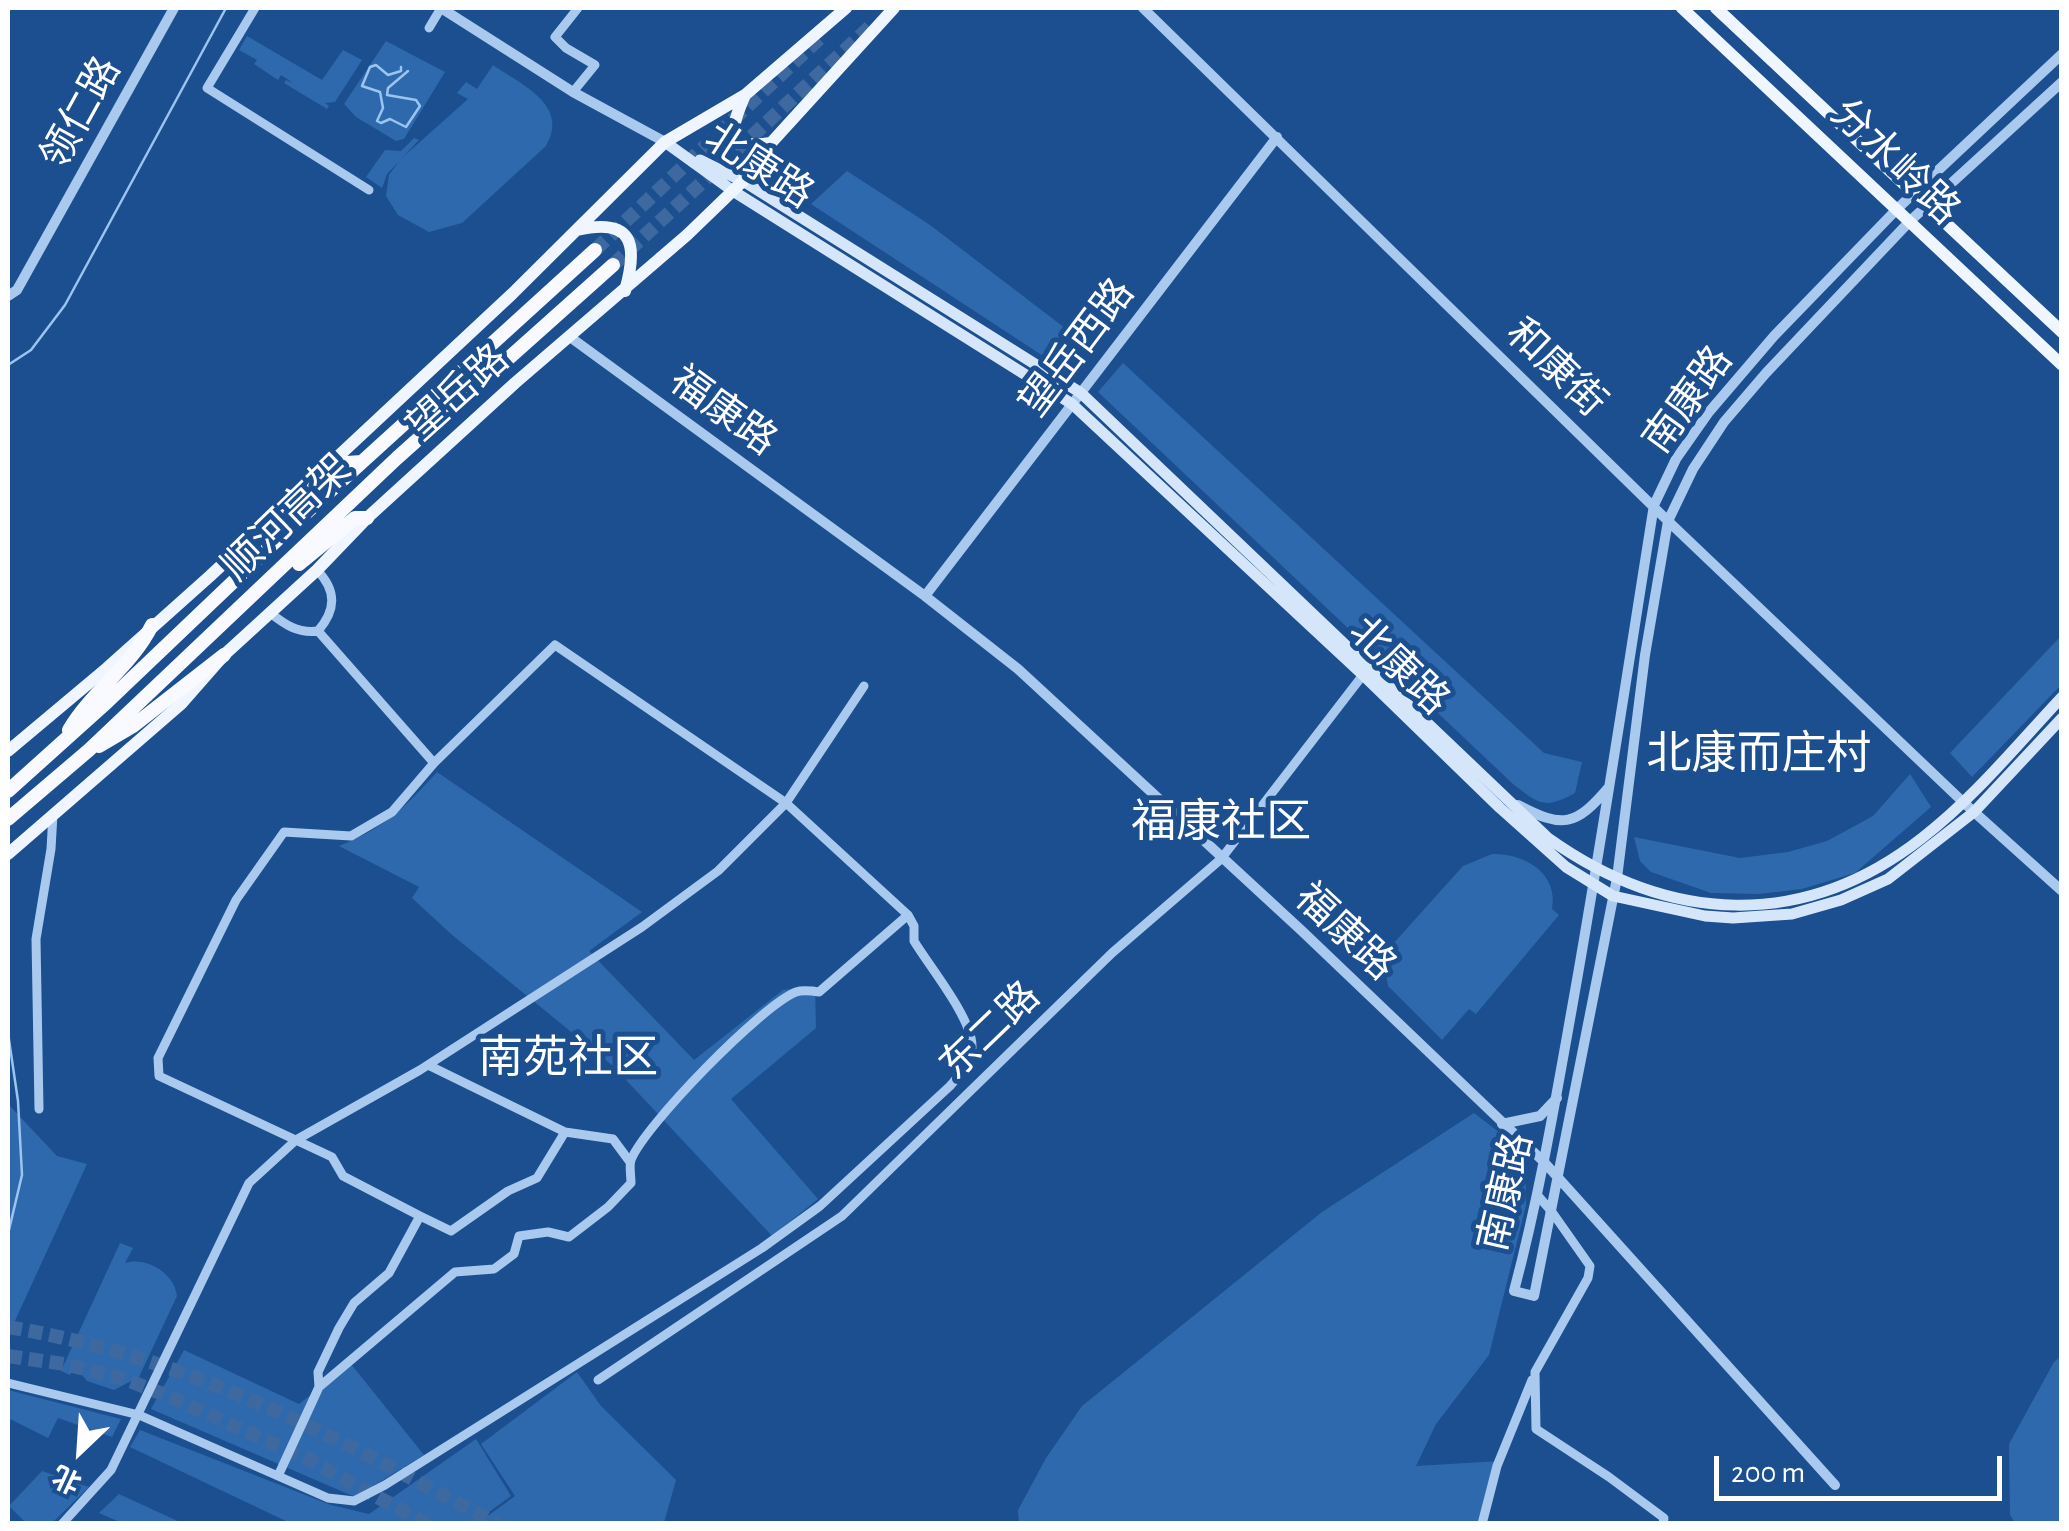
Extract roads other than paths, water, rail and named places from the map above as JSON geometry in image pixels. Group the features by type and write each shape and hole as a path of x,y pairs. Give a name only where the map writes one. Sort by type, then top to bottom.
{"highway":[{"name":"顺河高架","path":"8,791 595,250"},
{"name":"顺河高架","path":"8,819 89,750 396,458 614,266"},
{"path":"280,510 304,498 347,463 363,462"},
{"path":"284,568 297,566 355,518 367,518"},
{"path":"64,740 80,713 142,646 152,626"},
{"path":"89,750 122,734 224,655"}],"main road":[{"name":"望岳路","path":"8,750 107,668 280,510 578,230 665,142 745,95 846,8"},
{"name":"望岳路","path":"8,854 181,704 224,655 318,570 367,518 624,293 738,186 894,8"},
{"name":"分水岭路","path":"1682,8 2062,365"},
{"name":"分水岭路","path":"1716,8 2062,332"},
{"path":"745,95 733,122 733,133 738,141 752,146 772,143"},
{"name":"北康路","path":"665,142 1080,392 1526,832 1566,867 1613,896 1705,916 1759,917 1792,914 1841,900 1888,879 1974,812 2062,718"},
{"name":"北康路","path":"738,186 1072,404 1548,838 1617,878 1680,898 1757,907 1821,894 1855,882 1922,839 1963,802 2062,697"},
{"path":"578,230 609,226 623,233 634,260 624,293"}],"street":[{"name":"领仁路","path":"8,296 17,290 174,8"},
{"path":"255,8 207,88 369,190"},
{"path":"429,28 441,8 574,92 665,142"},
{"path":"574,92 595,65 555,37 578,8"},
{"name":"和康街","path":"1143,8 1668,521 2062,891"},
{"name":"南康路","path":"2062,54 1898,208 1774,336 1709,412 1676,458 1654,506 1558,1097 1514,1291 1534,1296 1560,1179 1617,878 1645,656 1668,521 1692,469 1724,422 1766,373 1910,221 2062,82"},
{"name":"望岳西路","path":"925,596 1277,137"},
{"name":"福康路","path":"570,338 925,596 1018,669 1302,930 1544,1162 1835,1485"},
{"path":"269,612 291,628 306,633 318,631 329,618 332,596 327,580 318,570"},
{"path":"318,631 434,763"},
{"path":"8,1383 139,1414 328,1498 354,1501 745,1258 820,1206 966,1067 973,1047 968,1027 914,941 914,926 908,915 786,803 555,645 434,763 392,812 351,836 284,832 236,900 158,1058 160,1076 332,1157 343,1176 452,1231 508,1191 537,1178 565,1132"},
{"name":"东二路","path":"598,1380 842,1216 1112,953 1221,859 1366,671"},
{"path":"62,1524 111,1470 249,1183 296,1140 428,1065 642,928 718,871 786,803 864,686"},
{"path":"1505,798 1543,819 1560,822 1589,810 1610,787"},
{"path":"39,1109 36,939 53,814"},
{"path":"630,1162 689,1087 759,1017 798,991 819,992 908,915"},
{"path":"278,1476 319,1386 455,1272 494,1269 514,1254 520,1236 548,1232 569,1237 631,1183 630,1162 614,1139 565,1132 428,1065"},
{"path":"1502,1124 1540,1116 1558,1097"},
{"path":"1482,1524 1497,1466 1535,1372 1588,1278 1590,1266 1538,1197"},
{"path":"319,1386 318,1372 339,1328 354,1303 389,1274 420,1216"},
{"path":"1535,1372 1536,1429 1664,1518 1662,1524"}],"waterway":[{"path":"8,365 31,350 65,305 226,8"},
{"path":"401,67 401,71 388,75 376,65 370,67 362,86 380,92 383,108 377,121 390,119 406,127 420,106 416,100 387,95 388,88 408,71"},
{"path":"8,1033 18,1101 22,1175 8,1234"}],"tunnel":[{"path":"613,265 873,24"},
{"path":"595,250 823,35"},
{"path":"8,1327 140,1358 261,1404 378,1460 497,1524"},
{"path":"8,1356 122,1378 168,1396 308,1459 427,1524"}],"district":[{"name":"北康而庄村","path":"1759,754"},
{"name":"福康社区","path":"1221,822"},
{"name":"南苑社区","path":"568,1058"}]}
